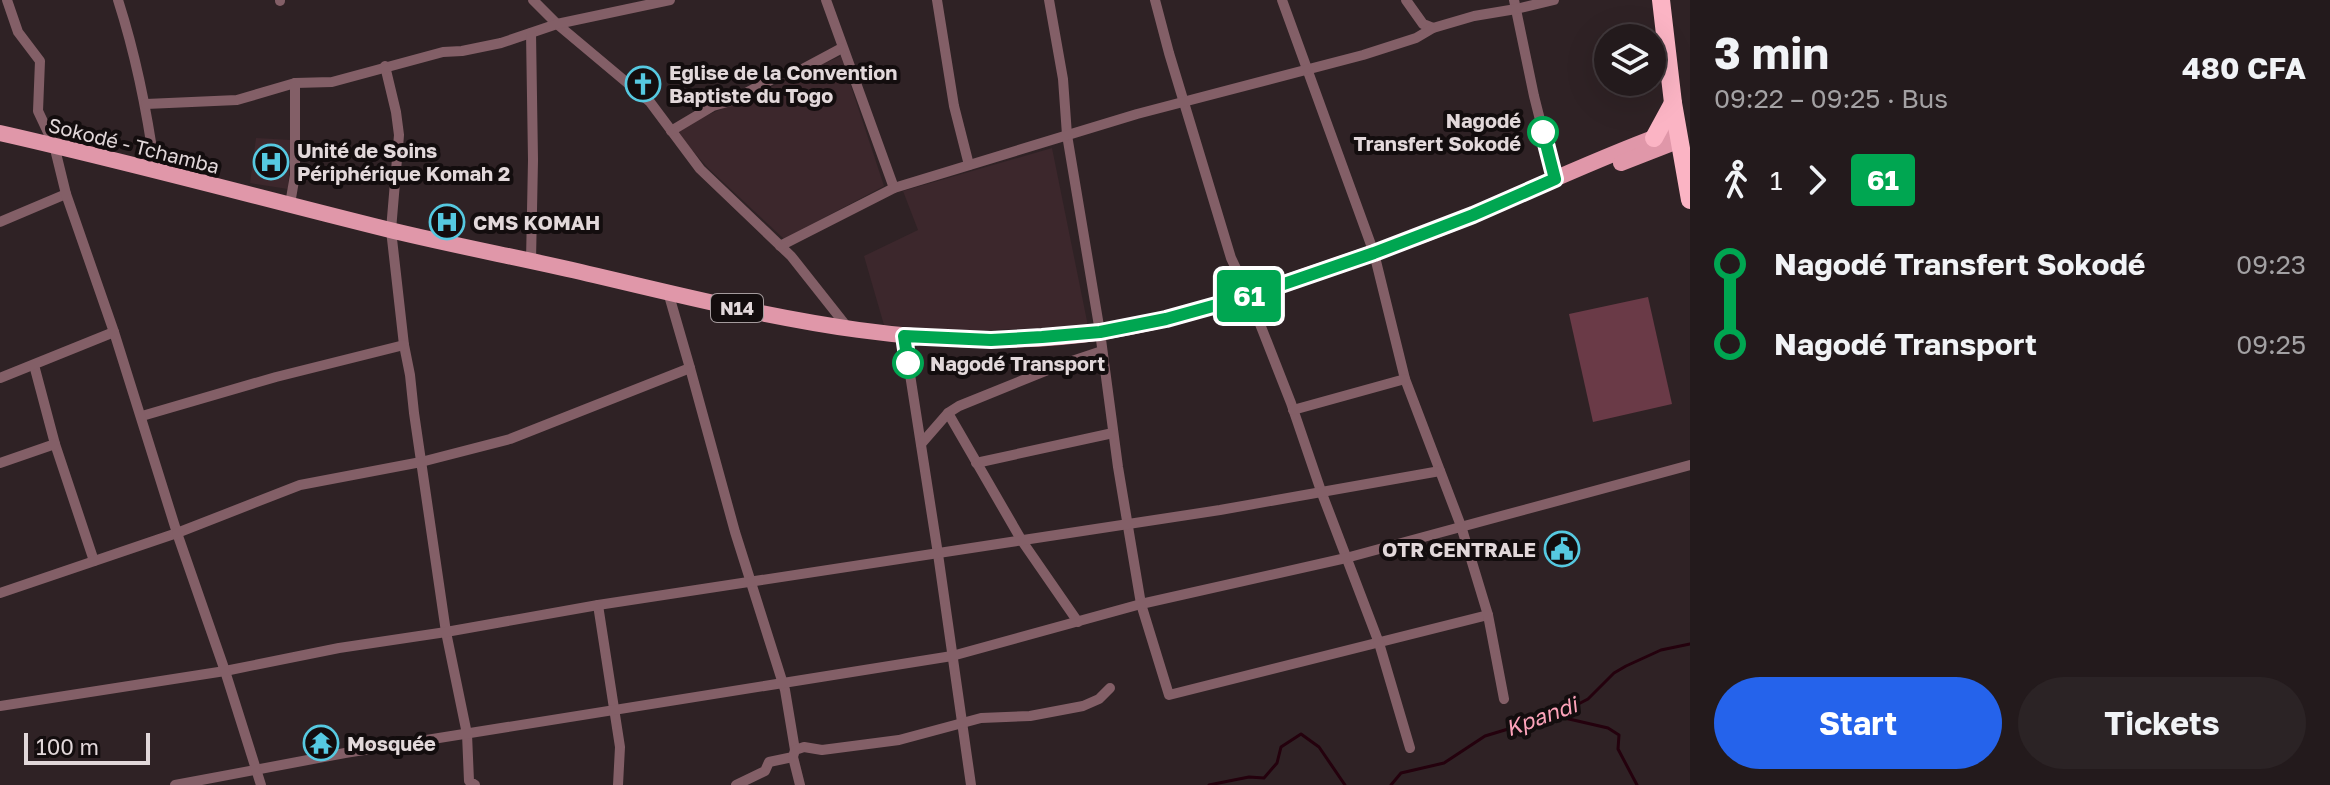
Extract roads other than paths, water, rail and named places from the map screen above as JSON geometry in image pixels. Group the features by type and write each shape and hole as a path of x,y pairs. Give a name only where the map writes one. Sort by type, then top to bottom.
{"highway":[{"path":"1664,1 1673,103 1690,200"},
{"path":"1654,138 1673,103"}],"main road":[{"name":"Sokodé - Tchamba","path":"0,133 391,230 712,303 904,336 991,340 1100,332 1166,319 1249,296 1473,215 1654,138 1679,134"},
{"name":"Sokodé - Tchamba","path":"1473,215 1518,202 1679,134"}],"street":[{"path":"7,0 18,32 40,61 38,111 54,145 66,194 142,416 161,488 261,785"},
{"path":"118,0 132,42 146,104 155,169"},
{"path":"533,0 650,102 700,169 791,256 848,328"},
{"path":"146,104 237,100 295,83 332,82 443,52 501,43 557,24 670,0"},
{"path":"826,0 894,188"},
{"path":"937,0 954,106 969,165"},
{"path":"1049,0 1063,79 1067,135 1141,604 1169,695 1488,615"},
{"path":"1155,0 1231,258 1293,410 1379,643 1410,748"},
{"path":"1282,0 1374,253 1405,379 1461,526 1488,615 1504,699"},
{"path":"1406,0 1423,24 1433,28"},
{"path":"780,246 894,188 1067,135 1363,55 1474,16 1515,5 1554,0"},
{"path":"1515,5 1555,179"},
{"path":"531,33 531,261"},
{"path":"671,131 713,106 731,101 778,76 799,71 842,48"},
{"path":"385,66 399,135 391,230 404,345 446,632 467,734 469,781 475,785"},
{"path":"290,204 295,175 295,83"},
{"path":"0,222 66,194"},
{"path":"668,292 735,532 785,690 800,785"},
{"path":"0,378 114,332"},
{"path":"904,336 971,785"},
{"path":"142,416 276,377 404,345"},
{"path":"921,444 948,413 959,406 1102,351"},
{"path":"34,365 55,444 94,561"},
{"path":"0,593 177,533 300,485 421,462 510,439 690,368"},
{"path":"1293,410 1405,379"},
{"path":"948,413 1022,541 1078,622"},
{"path":"976,463 1113,433"},
{"path":"0,463 55,444"},
{"path":"175,785 345,753 952,656 1141,604 1346,558 1690,465"},
{"path":"0,706 225,671 339,648 598,605 1220,510 1440,471"},
{"path":"598,605 620,747 618,785"},
{"path":"736,785 765,771 769,762 804,747 822,750 899,740 981,718 1030,716 1083,706 1099,699 1110,688"}],"waterway":[{"name":"Kpandi","path":"1391,785 1401,773 1444,763 1485,736 1561,713 1588,699 1614,673 1626,666 1661,650 1690,644"},
{"path":"1556,716 1608,728 1619,735 1618,749 1637,785"},
{"name":"Kpandi","path":"1209,785 1249,777 1264,778 1277,763 1281,747 1301,734 1319,747 1345,785"}],"place":[{"name":"Eglise de la Convention Baptiste du Togo","path":"643,84"},
{"name":"Nagodé Transfert Sokodé","path":"1543,132"},
{"name":"Unité de Soins Périphérique Komah 2","path":"271,162"},
{"name":"CMS KOMAH","path":"447,222"},
{"name":"Nagodé Transport","path":"908,363"},
{"name":"OTR CENTRALE","path":"1562,549"},
{"name":"Mosquée","path":"321,743"}]}
